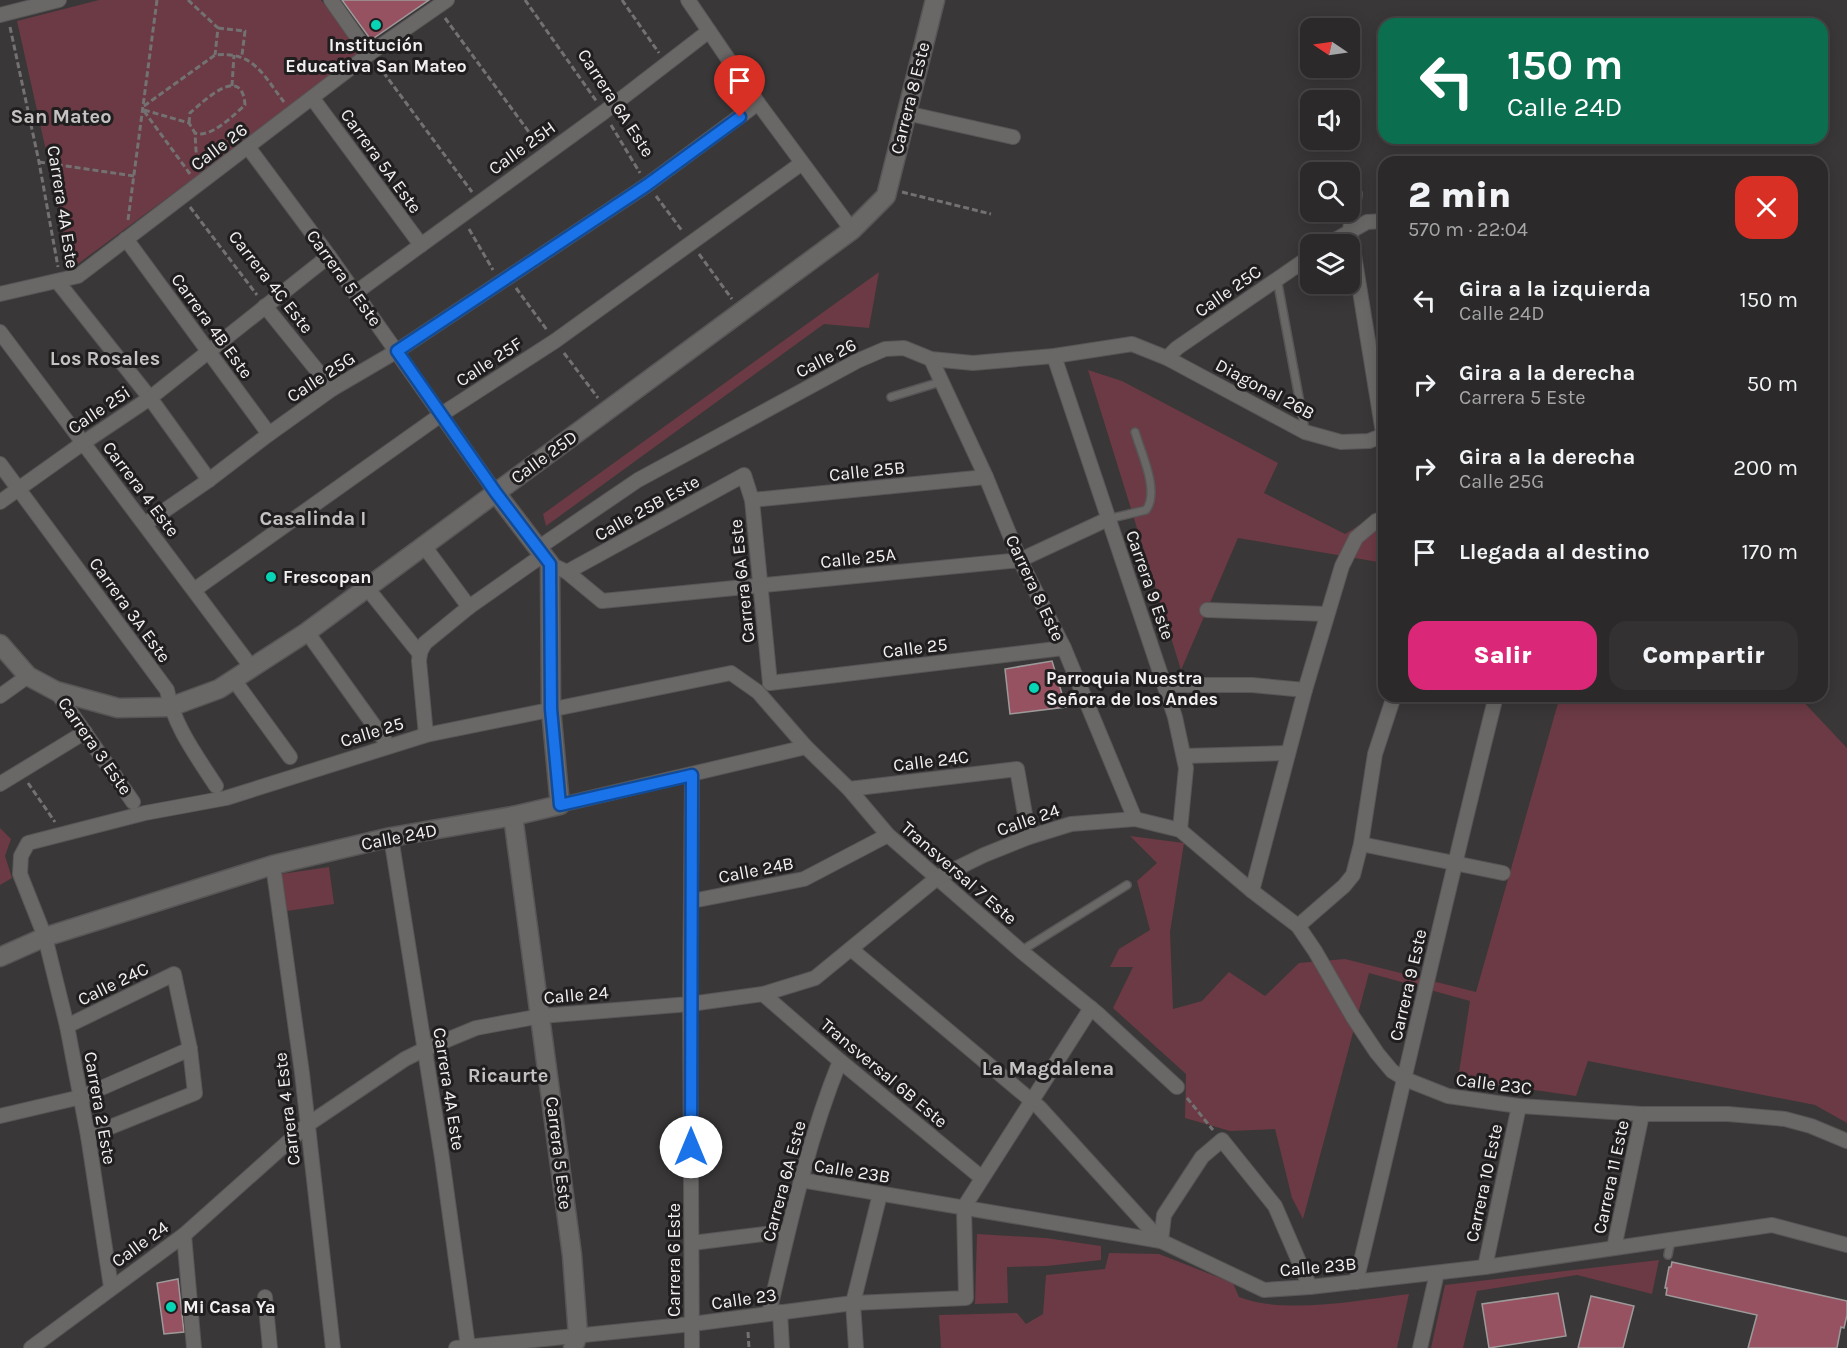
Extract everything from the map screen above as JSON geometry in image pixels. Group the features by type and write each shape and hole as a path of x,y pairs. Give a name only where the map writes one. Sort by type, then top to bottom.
{"street":[{"path":"3,9 59,0"},
{"path":"331,0 369,54"},
{"path":"688,0 758,103 852,230"},
{"name":"Carrera 8 Este","path":"888,192 935,0"},
{"name":"Calle 26","path":"0,294 78,276 313,99 369,54 442,3"},
{"name":"Calle 25H","path":"355,293 604,112 709,31"},
{"name":"Carrera 5A Este","path":"313,99 421,245"},
{"name":"Calle 25G","path":"145,524 332,389 397,351 647,185 758,103"},
{"path":"906,113 1012,137"},
{"name":"Carrera 5 Este","path":"248,147 329,256 496,493 544,556"},
{"name":"Calle 25F","path":"194,590 442,414 555,341 802,163"},
{"name":"Calle 25D","path":"118,708 170,706 219,689 307,632 852,230 888,192"},
{"path":"1344,234 1367,222 1378,221"},
{"path":"1351,222 1350,230 1378,400"},
{"name":"Carrera 4B Este","path":"126,239 269,434"},
{"name":"Calle 25i","path":"0,502 150,398 329,256"},
{"name":"Calle 25C","path":"1167,358 1177,348 1300,263"},
{"name":"Carrera 4A Este","path":"57,281 150,398 209,480"},
{"name":"Carrera 4C Este","path":"265,306 332,389"},
{"name":"Carrera 4 Este","path":"0,332 252,668"},
{"name":"Calle 26","path":"544,556 638,480 856,361 885,349 904,348 931,359 973,363 1054,356 1132,344 1167,358"},
{"name":"Carrera 9 Este","path":"1054,356 1165,685 1184,756 1186,768 1180,830"},
{"name":"Diagonal 26B","path":"1167,358 1305,432 1341,442 1378,439"},
{"name":"Carrera 8 Este","path":"931,359 986,477 1020,560 1064,648 1135,819"},
{"name":"Carrera 3A Este","path":"0,464 167,690 170,706 179,728 216,786"},
{"name":"Carrera 6A Este","path":"744,475 752,500 770,683"},
{"name":"Calle 25B Este","path":"567,572 744,475"},
{"name":"Calle 25B","path":"752,500 986,477"},
{"name":"Calle 25A","path":"567,572 602,601 762,586 1020,560 1108,519"},
{"path":"1252,891 1305,690 1342,566 1356,538 1378,520"},
{"path":"424,546 469,607"},
{"path":"544,556 567,572"},
{"path":"422,649 469,607 544,556"},
{"path":"544,556 551,709 560,805"},
{"path":"367,588 422,649 426,735"},
{"path":"1207,610 1328,615"},
{"path":"307,632 388,745"},
{"name":"Carrera 3 Este","path":"0,644 28,676 56,691 118,708"},
{"name":"Calle 25","path":"770,683 1064,648"},
{"name":"Calle 25","path":"45,937 20,874 21,856 28,843 145,813 226,798 388,745 426,735 731,673"},
{"name":"Transversal 7 Este","path":"731,673 758,692 806,747 849,789 888,835 1021,951 1091,1008 1177,1087"},
{"path":"0,696 28,676"},
{"path":"234,680 290,757"},
{"path":"758,692 770,683"},
{"path":"1165,685 1252,685 1305,690"},
{"name":"Carrera 3 Este","path":"56,691 134,802"},
{"path":"1298,926 1344,886 1353,875 1361,844 1375,754 1392,702"},
{"name":"Carrera 9 Este","path":"1356,1282 1454,863 1494,702"},
{"path":"0,784 85,732"},
{"name":"Calle 24D","path":"0,957 45,937 273,866 391,837 513,816 806,747"},
{"path":"1184,756 1288,753"},
{"name":"Calle 24C","path":"849,789 1017,769 1029,837"},
{"name":"Carrera 6 Este","path":"692,775 690,1004 692,1348"},
{"name":"Carrera 5 Este","path":"513,816 572,1255 576,1341"},
{"name":"Calle 24","path":"31,1348 184,1235 307,1125 405,1059 425,1049 476,1028 541,1016 690,1004 763,994 815,978 937,878 984,855 1029,837 1071,824 1135,819 1180,830"},
{"name":"Calle 23C","path":"1180,830 1252,891 1298,926 1377,1053 1392,1071 1405,1079 1448,1096 1519,1106 1642,1114 1728,1114 1785,1119 1811,1126 1847,1141"},
{"name":"Calle 24B","path":"692,901 804,879 888,835"},
{"name":"Carrera 4A Este","path":"391,837 425,1049 462,1348"},
{"path":"1361,844 1503,873"},
{"name":"Carrera 4 Este","path":"273,866 302,1073 333,1348"},
{"name":"Carrera 2 Este","path":"45,937 67,1026 81,1097 111,1287"},
{"path":"851,948 1031,1100 1161,1241"},
{"name":"Calle 24C","path":"67,1026 174,974 190,1049"},
{"name":"Transversal 6B Este","path":"763,994 982,1178"},
{"path":"964,1207 1091,1008"},
{"path":"0,1116 81,1097 190,1049 195,1093 88,1137"},
{"name":"Carrera 6A Este","path":"782,1348 775,1312 788,1231 824,1099 840,1061"},
{"name":"Carrera 10 Este","path":"1485,1267 1519,1106"},
{"name":"Carrera 11 Este","path":"1614,1248 1642,1114"},
{"path":"1161,1241 1164,1215 1202,1158 1222,1140 1275,1206 1310,1287"},
{"name":"Calle 23B","path":"801,1180 1161,1241 1264,1290 1485,1267 1772,1225 1847,1245"},
{"path":"856,1348 853,1303 880,1194"},
{"name":"Calle 23","path":"462,1348 576,1341 853,1303 966,1298 964,1207"},
{"path":"692,1243 788,1231"},
{"path":"184,1235 194,1348"},
{"path":"1419,1348 1437,1273"},
{"path":"265,1296 270,1348"}],"lane":[{"path":"1277,278 1305,432"},
{"path":"891,397 940,382"},
{"path":"1108,519 1146,510 1151,503 1153,491 1135,432"},
{"path":"1021,951 1127,885"},
{"path":"1668,1255 1671,1240"}],"path":[{"path":"126,239 157,0"},
{"path":"188,0 218,28 245,31 242,56"},
{"name":"Carrera 6A Este","path":"525,0 604,112 647,185 741,312"},
{"path":"622,0 666,64"},
{"path":"442,3 545,154"},
{"name":"Carrera 4A Este","path":"3,9 39,162 58,266 57,281"},
{"path":"215,54 218,28"},
{"path":"144,108 215,54 242,56 253,63 293,113"},
{"path":"369,54 480,202"},
{"path":"232,86 234,55"},
{"path":"195,133 201,135 208,133 230,119 245,105 241,90 232,86 221,87 190,112 189,123 195,133 198,185"},
{"path":"144,108 189,123"},
{"path":"144,108 198,185"},
{"path":"39,162 134,176"},
{"path":"888,192 991,213"},
{"name":"Carrera 4C Este","path":"182,197 265,306"},
{"path":"462,217 494,272 508,278 607,410"},
{"path":"21,773 63,833"},
{"path":"1177,1087 1222,1140"}],"shaded area":[{"path":"99,0 321,0 361,51 289,108 75,266 66,253 17,21"},
{"path":"879,272 869,328 824,324 546,526 543,514"},
{"path":"1088,370 1122,381 1278,463 1264,493 1345,534 1378,514 1378,562 1238,538 1181,670"},
{"path":"1558,702 1804,702 1847,748 1847,1123 1815,1105 1588,1061 1576,1096 1458,1079 1470,1001 1369,973 1303,1219 1292,1198 1275,1129 1230,1131 1185,1118 1186,1074 1113,1008 1133,967 1110,967 1119,949 1150,930 1137,881 1157,863 1130,836 1184,843 1170,932 1173,1009 1202,1001 1229,972 1265,996 1299,963 1345,959 1476,992"},
{"path":"0,828 11,839 5,856 12,878 0,885"},
{"path":"329,867 334,904 287,911 281,874"},
{"path":"977,1234 1046,1238 1101,1246 1101,1260 1047,1266 1007,1267 1008,1303 975,1304"},
{"path":"1109,1253 1159,1254 1233,1283 1239,1297 1278,1305 1300,1306 1409,1294 1397,1348 941,1348 939,1315 1017,1313 1026,1324 1043,1314 1046,1275 1105,1269"},
{"path":"1659,1260 1652,1294 1577,1275 1477,1291 1463,1348 1431,1348 1445,1285"}],"building":[{"name":"Institución Educativa San Mateo","path":"342,0 429,0 371,40"},
{"name":"Parroquia Nuestra Señora de los Andes","path":"1052,661 1066,707 1010,714 1005,669"},
{"path":"1672,1262 1847,1301 1847,1315 1844,1328 1841,1327 1837,1348 1748,1348 1757,1315 1666,1295 1667,1288 1665,1288"},
{"name":"Mi Casa Ya","path":"178,1279 184,1332 164,1334 157,1283"},
{"path":"1558,1293 1566,1336 1489,1348 1482,1304"},
{"path":"1591,1296 1634,1306 1623,1348 1578,1348"}],"place":[{"name":"Institución Educativa San Mateo","path":"376,25"},
{"name":"Frescopan","path":"271,577"},
{"name":"Parroquia Nuestra Señora de los Andes","path":"1034,688"},
{"name":"Mi Casa Ya","path":"171,1307"}],"district":[{"name":"San Mateo","path":"61,116"},
{"name":"Los Rosales","path":"105,358"},
{"name":"Casalinda I","path":"313,518"},
{"name":"La Magdalena","path":"1048,1068"},
{"name":"Ricaurte","path":"508,1075"}],"route":[{"path":"691,1147 692,775 560,805 551,709 550,564 496,493 397,351 647,185 740,117"}]}
